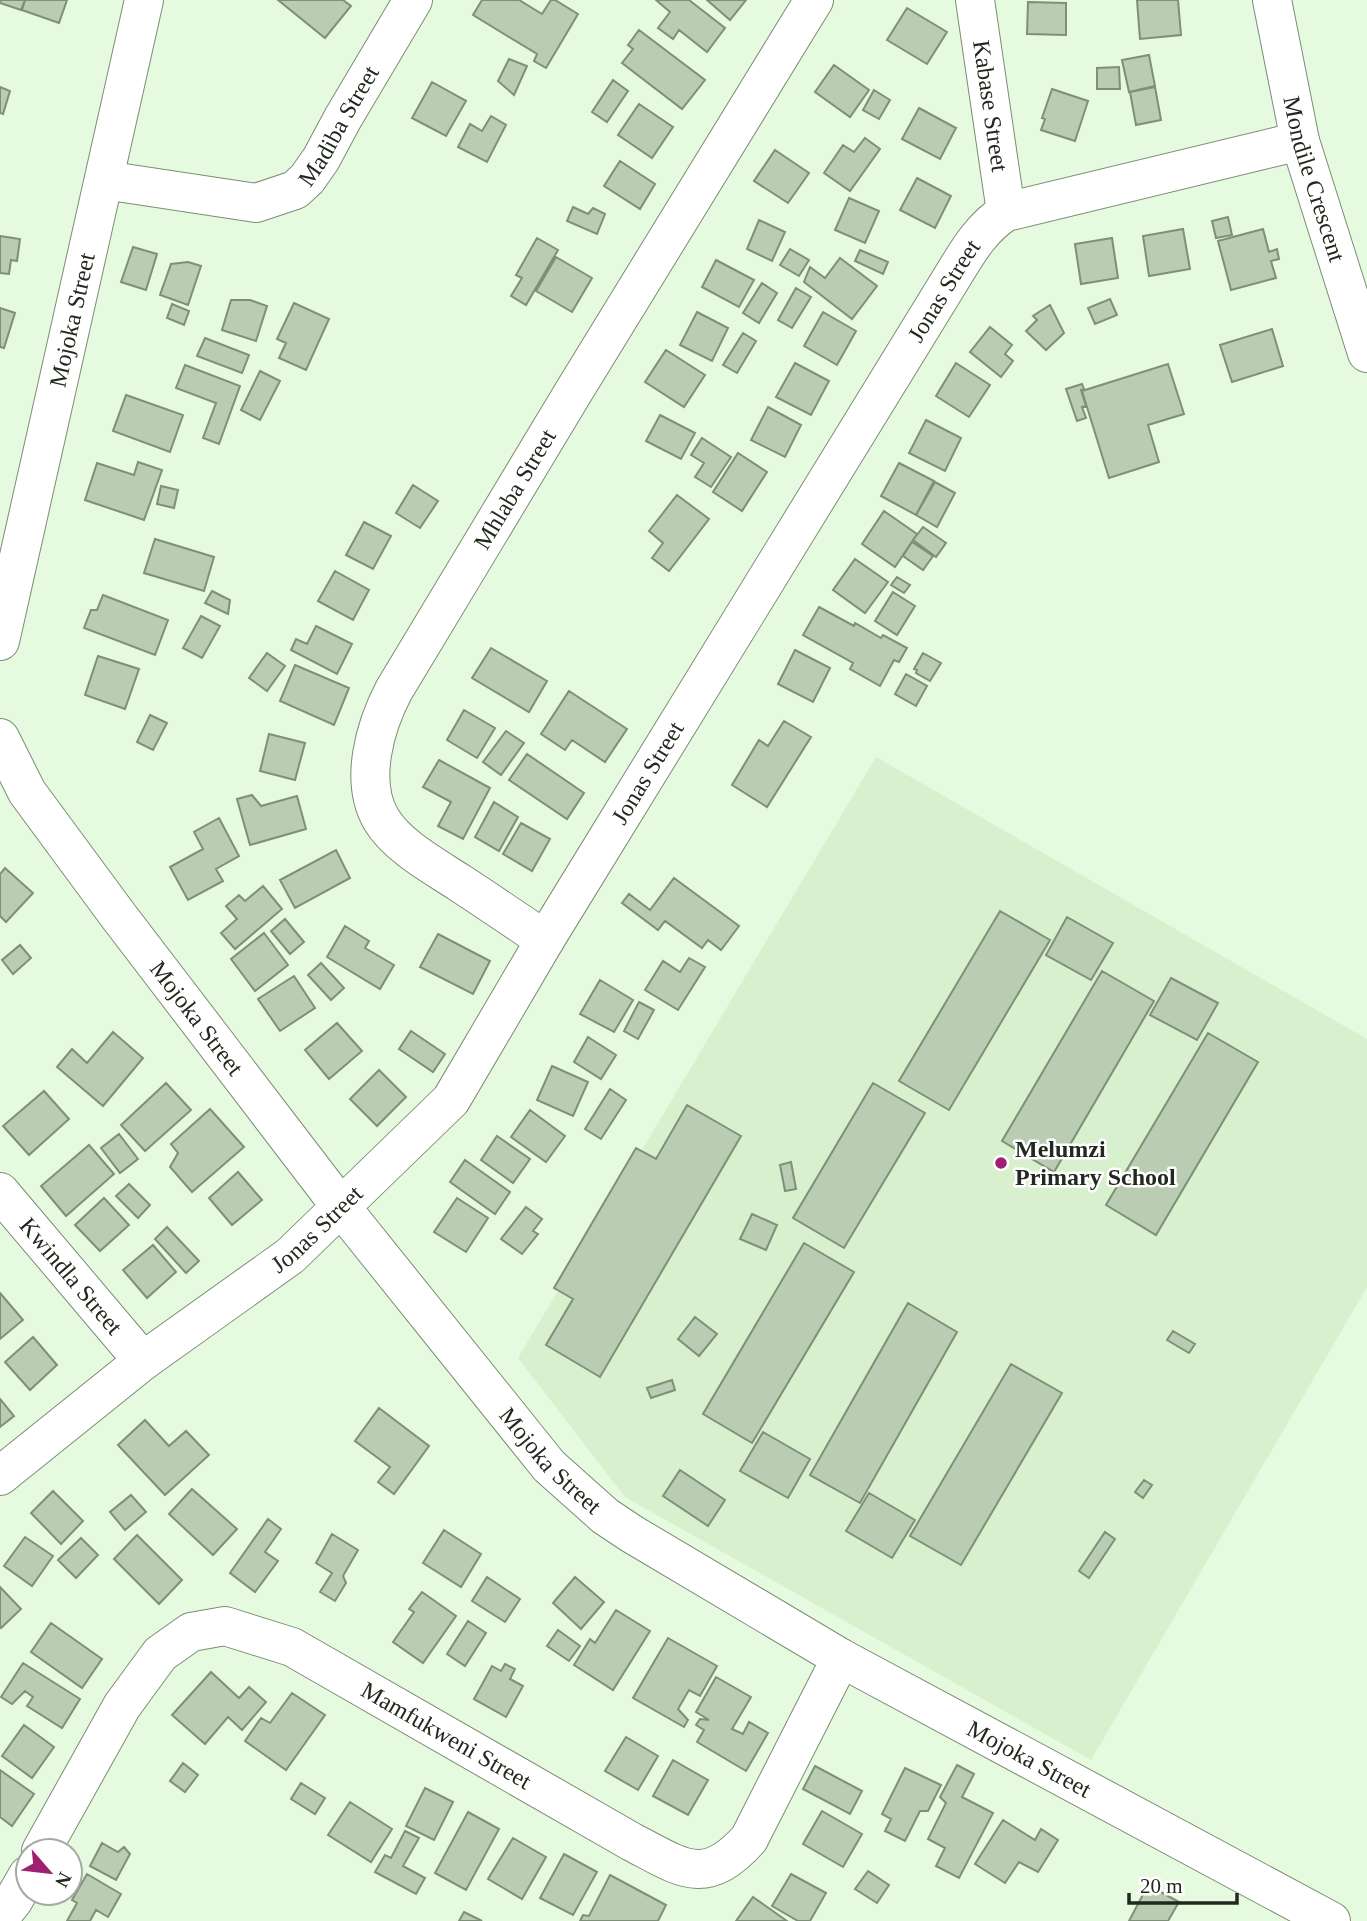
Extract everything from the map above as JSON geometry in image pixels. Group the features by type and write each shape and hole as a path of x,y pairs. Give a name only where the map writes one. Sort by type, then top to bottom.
{"street":[{"name":"Mojoka Street","path":"0,641 144,0"},
{"name":"Madiba Street","path":"104,180 256,203 295,190 307,179 321,159 342,118 413,0"},
{"name":"Mhlaba Street","path":"545,940 410,850 382,820 370,780 378,726 401,679 814,0"},
{"name":"Kabase Street","path":"975,0 1006,212"},
{"name":"Mondile Crescent","path":"1272,0 1300,141 1367,353"},
{"name":"Jonas Street","path":"0,1476 143,1361 290,1256 451,1100 545,940 954,274 974,242 994,220 1006,212 1300,141"},
{"name":"Mojoka Street","path":"0,738 27,792 341,1208 511,1421 549,1466 581,1495 605,1516 632,1534 841,1658 1331,1921"},
{"name":"Kwindla Street","path":"0,1192 143,1361"},
{"name":"Mamfukweni Street","path":"49,1837 122,1706 160,1654 191,1632 225,1626 292,1647 632,1842 674,1864 706,1870 734,1856 749,1839 841,1658"},
{"path":"0,1917 14,1899"}],"shaded area":[{"name":"Melumzi Primary School","path":"876,757 1367,1039 1367,1287 1091,1760 625,1497 518,1358"}],"building":[{"path":"0,0 25,0 21,10 0,3"},
{"path":"25,0 67,0 59,23 22,10"},
{"path":"278,0 343,0 351,6 325,38"},
{"path":"482,0 519,0 542,14 551,0 555,0 578,14 546,68 534,61 537,54 473,15"},
{"path":"656,0 689,0 725,28 707,52 679,30 673,39 658,28 670,12"},
{"path":"707,0 746,0 730,20"},
{"path":"1137,0 1178,0 1181,35 1140,39"},
{"path":"1028,2 1066,3 1066,35 1027,34"},
{"path":"907,8 947,32 927,64 887,40"},
{"path":"639,30 705,80 682,109 622,63 633,49 628,45"},
{"path":"1149,55 1155,86 1129,92 1122,60"},
{"path":"509,59 527,66 514,95 498,81"},
{"path":"834,65 869,90 850,117 815,92"},
{"path":"1119,67 1120,89 1097,89 1097,68"},
{"path":"613,80 628,91 607,122 592,112"},
{"path":"432,82 466,101 446,136 412,118"},
{"path":"0,87 10,91 3,114 0,113"},
{"path":"1155,87 1161,120 1136,125 1130,92"},
{"path":"1052,89 1088,101 1075,141 1041,130 1045,119 1042,118"},
{"path":"874,90 890,100 879,119 863,110"},
{"path":"639,104 673,127 652,158 618,135"},
{"path":"919,108 956,128 940,159 902,139"},
{"path":"491,116 506,125 487,162 458,147 470,124 482,131"},
{"path":"865,138 880,149 850,191 824,173 843,145 854,152"},
{"path":"775,150 809,173 788,203 754,181"},
{"path":"620,161 655,184 640,209 604,186"},
{"path":"917,178 951,196 935,228 900,210"},
{"path":"849,198 879,211 865,243 835,230"},
{"path":"573,207 588,214 593,208 605,214 597,234 567,221"},
{"path":"1228,217 1232,235 1216,238 1212,221"},
{"path":"759,220 785,232 772,261 747,249"},
{"path":"1183,229 1190,269 1149,276 1143,236"},
{"path":"1263,229 1269,252 1277,249 1279,259 1271,261 1276,278 1231,290 1218,241"},
{"path":"0,236 20,239 17,261 11,260 9,274 0,273"},
{"path":"537,238 558,250 526,305 511,296 522,278 516,275"},
{"path":"1112,238 1118,278 1081,284 1075,244"},
{"path":"133,247 157,254 146,290 121,282"},
{"path":"790,249 809,260 799,276 780,265"},
{"path":"860,250 888,262 883,274 855,261"},
{"path":"556,257 592,278 572,312 536,291"},
{"path":"840,258 877,286 852,319 804,282 810,267 825,278"},
{"path":"716,260 754,280 739,307 702,287"},
{"path":"188,262 201,266 188,305 160,295 171,264"},
{"path":"762,283 777,293 759,323 743,313"},
{"path":"796,288 811,297 792,328 778,320"},
{"path":"1110,299 1117,315 1095,324 1088,308"},
{"path":"231,300 250,300 267,306 256,341 222,330"},
{"path":"294,303 329,319 306,370 279,358 286,343 277,339"},
{"path":"172,304 189,311 184,325 167,318"},
{"path":"1050,305 1064,333 1046,350 1026,331 1037,320 1033,316"},
{"path":"0,308 15,313 4,348 0,347"},
{"path":"697,312 728,328 712,361 680,345"},
{"path":"823,312 856,331 837,365 804,346"},
{"path":"990,327 1012,345 1005,354 1013,361 1001,377 970,352"},
{"path":"1272,329 1283,366 1232,382 1220,345"},
{"path":"743,333 756,341 737,373 723,365"},
{"path":"205,338 249,355 242,373 197,356"},
{"path":"666,350 705,375 684,407 645,382"},
{"path":"795,363 829,381 811,415 776,397"},
{"path":"956,363 990,385 969,417 936,396"},
{"path":"1168,364 1184,414 1148,425 1159,462 1109,478 1082,391"},
{"path":"185,365 240,386 219,444 203,438 216,403 176,388"},
{"path":"260,371 280,381 260,420 241,410"},
{"path":"1082,384 1086,406 1082,407 1086,418 1077,421 1066,389"},
{"path":"126,395 183,415 170,452 113,431"},
{"path":"768,407 801,425 785,457 751,440"},
{"path":"660,415 695,433 681,459 646,441"},
{"path":"926,420 961,438 945,471 909,453"},
{"path":"702,438 731,457 711,487 695,477 704,463 691,455"},
{"path":"738,453 767,472 742,511 713,492"},
{"path":"138,462 162,470 144,520 85,500 97,463 134,475"},
{"path":"899,463 934,481 916,515 881,496"},
{"path":"935,482 955,493 937,527 916,515"},
{"path":"413,485 438,501 420,528 396,513"},
{"path":"161,486 178,490 174,508 157,504"},
{"path":"677,495 709,519 669,571 652,558 663,543 649,531"},
{"path":"884,511 917,534 895,567 862,544"},
{"path":"364,522 391,536 373,569 346,555"},
{"path":"923,527 946,543 936,557 913,540"},
{"path":"155,539 214,557 204,591 144,573"},
{"path":"912,542 933,556 923,570 903,556"},
{"path":"855,559 888,582 865,613 833,590"},
{"path":"335,571 369,590 353,620 318,601"},
{"path":"897,577 910,585 904,593 891,585"},
{"path":"212,591 230,600 228,614 205,603"},
{"path":"893,592 915,606 897,635 875,621"},
{"path":"103,595 168,620 155,655 84,628 91,610 97,610"},
{"path":"819,607 854,626 855,623 881,638 883,635 907,648 899,662 894,660 880,686 850,669 853,663 803,635"},
{"path":"201,616 220,626 202,658 183,648"},
{"path":"316,626 352,644 337,674 291,650 296,639 307,644"},
{"path":"491,648 547,681 529,712 472,678"},
{"path":"795,650 830,668 813,702 778,684"},
{"path":"267,653 285,666 267,691 249,678"},
{"path":"923,653 941,663 930,681 914,669"},
{"path":"98,656 139,669 125,709 85,695"},
{"path":"295,665 349,688 334,725 280,701"},
{"path":"906,674 927,686 916,706 895,694"},
{"path":"569,691 627,729 605,762 572,740 565,750 541,734"},
{"path":"464,710 495,728 477,758 447,740"},
{"path":"150,715 167,723 153,750 137,742"},
{"path":"784,721 811,737 767,807 732,785 759,740 768,746"},
{"path":"506,731 524,743 501,775 483,762"},
{"path":"269,734 305,743 295,780 260,771"},
{"path":"527,754 584,793 567,819 509,780"},
{"path":"439,760 490,788 463,839 438,826 451,802 423,787"},
{"path":"252,795 261,806 297,796 306,829 250,845 237,799"},
{"path":"494,802 518,817 499,851 475,837"},
{"path":"219,818 239,856 216,869 223,881 188,900 170,867 203,849 194,832"},
{"path":"521,823 550,839 532,871 503,854"},
{"path":"336,850 350,878 295,908 280,880"},
{"path":"5,868 33,893 6,922 0,916 0,874"},
{"path":"674,878 739,926 721,950 708,940 702,948 665,921 658,930 622,903 629,894 650,910"},
{"path":"263,886 282,909 235,949 221,933 237,919 226,906 239,895 245,901"},
{"path":"1000,911 1050,940 949,1110 899,1081"},
{"path":"1067,917 1113,943 1091,980 1046,955"},
{"path":"285,919 304,942 290,954 271,931"},
{"path":"345,926 369,941 365,948 394,965 380,989 327,957"},
{"path":"264,933 288,965 255,991 231,959"},
{"path":"438,934 490,961 473,994 420,967"},
{"path":"20,945 31,958 13,974 2,960"},
{"path":"689,958 705,967 678,1010 645,990 663,961 680,972"},
{"path":"321,963 344,988 331,1000 308,975"},
{"path":"1102,971 1154,1001 1054,1172 1002,1141"},
{"path":"294,976 315,1008 280,1031 258,999"},
{"path":"1171,978 1218,1003 1197,1040 1150,1015"},
{"path":"600,980 633,1000 614,1032 580,1014"},
{"path":"639,1002 654,1010 638,1039 624,1031"},
{"path":"337,1023 362,1051 329,1079 305,1050"},
{"path":"411,1031 445,1054 433,1072 399,1049"},
{"path":"113,1032 143,1058 103,1106 57,1067 72,1049 87,1063"},
{"path":"1208,1033 1258,1062 1156,1235 1106,1205"},
{"path":"588,1037 616,1055 601,1079 574,1062"},
{"path":"552,1066 588,1082 573,1116 537,1100"},
{"path":"379,1070 406,1097 377,1126 350,1099"},
{"path":"166,1083 191,1110 145,1151 121,1125"},
{"path":"873,1083 925,1113 844,1248 793,1218"},
{"path":"610,1089 626,1100 601,1139 585,1129"},
{"path":"44,1091 69,1119 29,1155 3,1126"},
{"path":"687,1105 741,1136 600,1377 546,1345 573,1299 554,1288 636,1148 656,1159"},
{"path":"210,1109 244,1147 192,1192 170,1167 178,1153 171,1144"},
{"path":"530,1110 565,1136 546,1162 511,1137"},
{"path":"119,1134 138,1159 120,1173 101,1148"},
{"path":"497,1136 530,1159 513,1183 481,1160"},
{"path":"89,1145 114,1174 66,1216 41,1186"},
{"path":"465,1160 510,1192 495,1214 450,1182"},
{"path":"791,1162 796,1189 785,1191 780,1165"},
{"path":"238,1172 262,1200 232,1225 209,1198"},
{"path":"129,1184 150,1205 138,1218 116,1196"},
{"path":"104,1198 129,1225 100,1251 75,1225"},
{"path":"457,1198 488,1218 466,1252 434,1232"},
{"path":"526,1207 542,1219 533,1231 538,1234 522,1254 501,1239"},
{"path":"752,1214 777,1225 766,1250 740,1239"},
{"path":"167,1227 199,1261 186,1273 155,1239"},
{"path":"804,1243 854,1272 752,1443 703,1414"},
{"path":"153,1245 176,1272 147,1298 123,1270"},
{"path":"0,1293 23,1320 0,1339"},
{"path":"908,1303 957,1332 860,1503 810,1475"},
{"path":"695,1317 717,1334 699,1356 678,1339"},
{"path":"1173,1331 1195,1344 1189,1353 1167,1340"},
{"path":"33,1337 57,1365 30,1390 5,1362"},
{"path":"1011,1364 1062,1393 961,1565 910,1536"},
{"path":"672,1380 675,1390 651,1398 647,1388"},
{"path":"0,1399 14,1416 0,1427"},
{"path":"379,1408 429,1446 394,1494 378,1482 390,1467 355,1441"},
{"path":"145,1420 169,1446 186,1431 209,1455 165,1495 118,1445"},
{"path":"763,1432 810,1459 788,1498 740,1471"},
{"path":"680,1470 725,1500 708,1526 663,1496"},
{"path":"1144,1480 1152,1485 1143,1498 1135,1492"},
{"path":"192,1489 237,1529 213,1555 169,1514"},
{"path":"53,1491 83,1521 61,1544 31,1513"},
{"path":"869,1493 915,1520 892,1558 846,1531"},
{"path":"131,1495 146,1512 125,1530 110,1512"},
{"path":"268,1519 281,1529 265,1552 278,1561 255,1592 230,1573"},
{"path":"444,1530 481,1554 461,1587 423,1563"},
{"path":"1105,1532 1115,1539 1089,1578 1079,1571"},
{"path":"332,1534 358,1550 343,1576 346,1583 335,1601 320,1592 332,1573 316,1563"},
{"path":"137,1535 182,1580 159,1604 114,1559"},
{"path":"25,1537 53,1556 32,1586 4,1566"},
{"path":"81,1538 98,1555 76,1578 58,1560"},
{"path":"487,1577 520,1599 505,1622 472,1601"},
{"path":"575,1577 604,1602 581,1629 553,1603"},
{"path":"0,1587 21,1609 1,1628 0,1627"},
{"path":"422,1592 456,1616 423,1663 393,1642 414,1612 409,1609"},
{"path":"616,1610 650,1631 613,1690 574,1665 590,1639 595,1643"},
{"path":"468,1621 486,1633 465,1666 447,1654"},
{"path":"51,1623 102,1659 82,1688 31,1652"},
{"path":"558,1630 580,1646 569,1661 547,1646"},
{"path":"668,1638 717,1666 700,1696 689,1690 678,1709 688,1720 684,1727 633,1698"},
{"path":"23,1663 80,1699 62,1728 27,1706 33,1697 25,1691 12,1704 1,1697"},
{"path":"505,1664 515,1669 510,1679 523,1686 506,1717 474,1699 492,1666 501,1671"},
{"path":"211,1672 239,1698 249,1687 266,1702 242,1730 228,1717 205,1744 172,1715"},
{"path":"716,1677 751,1697 732,1729 743,1734 749,1722 768,1733 746,1771 697,1742 704,1730 696,1725 700,1719 709,1720 696,1712"},
{"path":"292,1693 325,1715 286,1770 245,1741 261,1718 270,1723"},
{"path":"24,1725 54,1747 32,1778 2,1756"},
{"path":"626,1737 658,1756 638,1790 605,1771"},
{"path":"673,1760 708,1780 688,1815 653,1796"},
{"path":"183,1763 198,1775 185,1792 170,1781"},
{"path":"957,1765 974,1774 962,1797 993,1813 959,1878 936,1866 945,1848 928,1839 946,1803 940,1797"},
{"path":"815,1766 862,1791 850,1814 803,1789"},
{"path":"905,1768 941,1785 928,1811 920,1811 905,1841 885,1831 891,1819 882,1814"},
{"path":"0,1770 34,1794 12,1826 0,1817"},
{"path":"301,1783 325,1798 315,1814 291,1799"},
{"path":"425,1788 453,1802 434,1840 406,1826"},
{"path":"350,1802 392,1829 371,1862 328,1835"},
{"path":"822,1811 862,1834 843,1867 803,1844"},
{"path":"468,1812 499,1829 466,1890 435,1873"},
{"path":"1003,1820 1035,1840 1041,1829 1058,1840 1038,1872 1019,1862 1005,1883 975,1864"},
{"path":"405,1831 419,1838 403,1866 425,1878 416,1894 375,1872 385,1855 391,1858"},
{"path":"513,1838 546,1857 522,1899 488,1879"},
{"path":"102,1843 118,1852 124,1847 130,1854 116,1880 90,1866"},
{"path":"564,1854 597,1872 573,1915 540,1898"},
{"path":"868,1871 889,1885 877,1903 855,1889"},
{"path":"87,1874 121,1894 108,1917 96,1910 90,1921 67,1921 75,1907 84,1907 84,1879"},
{"path":"791,1874 826,1893 810,1921 798,1921 772,1906"},
{"path":"610,1875 666,1905 658,1921 580,1921 583,1915 589,1916"},
{"path":"1148,1885 1179,1902 1168,1921 1129,1921"},
{"path":"753,1897 787,1921 736,1921"},
{"path":"464,1912 482,1921 459,1921"}],"place":[{"name":"Melumzi Primary School","path":"1001,1163"}]}
